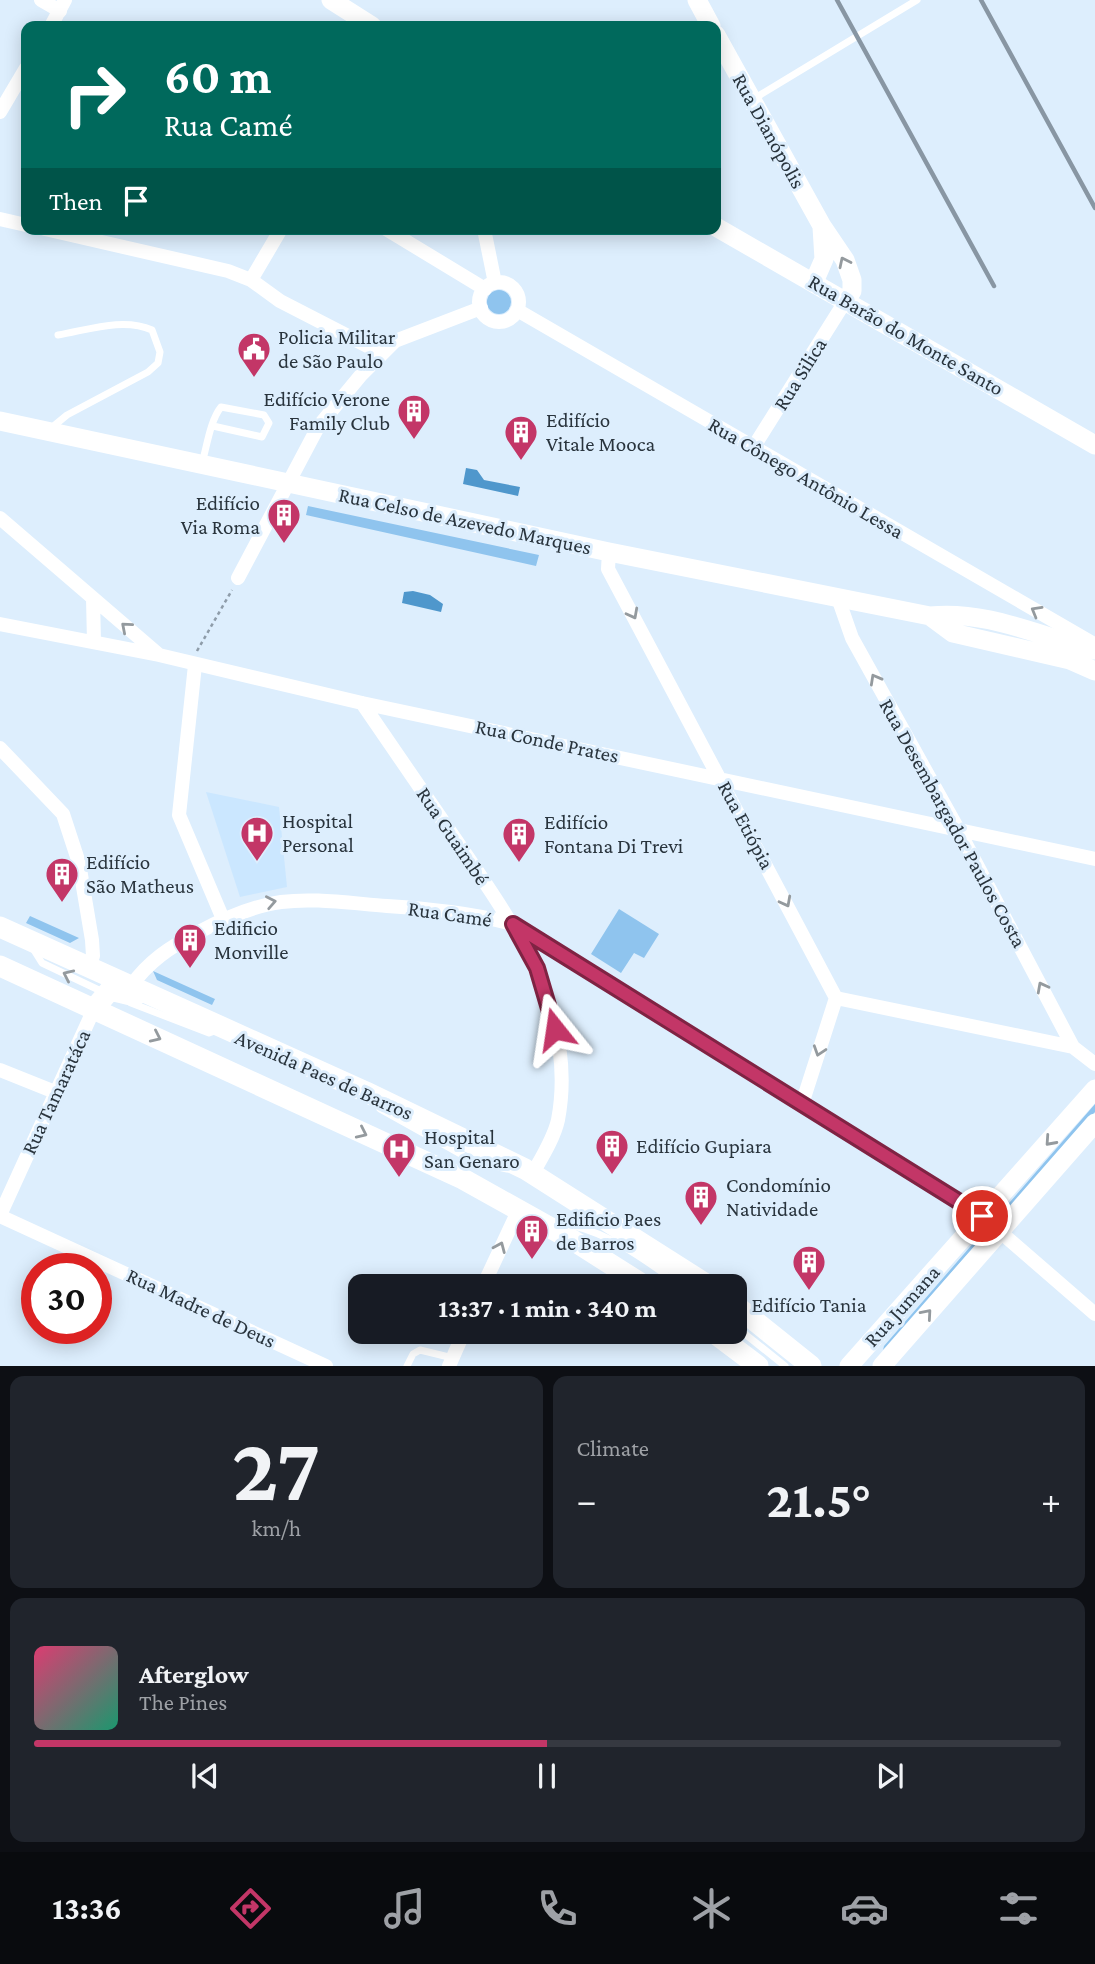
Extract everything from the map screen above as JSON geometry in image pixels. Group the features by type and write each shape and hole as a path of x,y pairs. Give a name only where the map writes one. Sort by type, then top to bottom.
{"main road":[{"path":"331,0 364,21"},
{"path":"696,0 708,21"},
{"name":"Rua Dianópolis","path":"721,44 848,268 852,291 846,300"},
{"name":"Rua Dianópolis","path":"814,282 824,259 822,226"},
{"name":"Rua Barão do Monte Santo","path":"721,230 1095,445"},
{"name":"Rua Celso de Azevedo Marques","path":"0,421 609,552 838,598 930,616 959,613 1035,631 1095,650"},
{"name":"Rua Celso de Azevedo Marques","path":"930,616 953,633 1070,660 1095,671"},
{"name":"Avenida Paes de Barros","path":"0,927 366,1092 529,1171 690,1274"},
{"name":"Avenida Paes de Barros","path":"2,971 99,1001 451,1173 539,1220 626,1274"},
{"path":"99,1001 110,989 126,992 200,1027 221,1028"},
{"name":"Rua Jumana","path":"849,1366 1095,1090"},
{"name":"Rua Jumana","path":"885,1365 1095,1123"},
{"path":"747,1315 811,1366"},
{"path":"729,1344 758,1366"}],"street":[{"path":"41,0 62,5 54,21"},
{"path":"0,112 21,76"},
{"path":"0,219 21,224"},
{"path":"72,235 212,266 251,280 280,301 381,353"},
{"path":"251,280 277,235"},
{"path":"397,235 490,286"},
{"path":"485,235 490,286"},
{"path":"505,283 515,290 517,310 508,319 497,321 487,317 481,308 480,297 490,286 505,283"},
{"name":"Rua Silica","path":"753,448 846,300"},
{"path":"239,578 318,427 381,353 395,341 481,308"},
{"name":"Rua Cônego Antônio Lessa","path":"517,310 1095,645"},
{"path":"0,519 159,655"},
{"name":"Rua Etiópia","path":"609,552 608,569 836,998"},
{"path":"93,598 94,642"},
{"name":"Rua Desembargador Paulos Costa","path":"838,598 852,638 958,829 1073,1047"},
{"name":"Rua Conde Prates","path":"0,624 159,655 362,702 1095,859"},
{"path":"195,665 179,815 223,919"},
{"name":"Rua Guaimbé","path":"362,702 513,924 545,990 559,1045 562,1074 558,1124 529,1171"},
{"path":"0,748 47,794 70,830 92,940 93,956 89,966"},
{"name":"Rua Camé","path":"131,986 142,971 162,953 223,919 253,906 305,898 465,913 513,924 982,1216 1095,1314"},
{"path":"802,1104 836,998 1073,1047 1095,1064"},
{"name":"Rua Tamaratáca","path":"0,1215 99,1001"},
{"path":"0,1070 55,1092"},
{"path":"489,1274 519,1209"},
{"name":"Rua Madre de Deus","path":"0,1215 326,1366"},
{"path":"451,1362 459,1344"}],"lane":[{"path":"751,100 917,0"},
{"path":"48,431 66,415 148,372 158,363 160,352 152,330 142,325 125,324 58,335"},
{"path":"202,464 217,411 225,406 264,415 270,423 262,437 213,426"},
{"path":"27,939 42,963 99,1001"},
{"path":"539,1220 583,1225 633,1252 665,1274"},
{"path":"747,1336 785,1366"},
{"path":"866,1347 885,1365"},
{"path":"407,1366 413,1354 420,1350 451,1362"}],"path":[{"path":"195,665 197,652 239,578"}],"shaded area":[{"path":"499,290 510,297 511,302 504,313 499,314 488,307 487,302 494,291"},
{"path":"466,468 477,470 484,480 520,487 518,496 463,484"},
{"path":"308,506 539,555 536,566 306,515"},
{"path":"404,592 430,595 443,604 441,612 402,603"},
{"name":"Hospital Personal","path":"206,792 279,807 287,887 240,897"},
{"path":"619,909 659,934 644,958 634,953 621,973 591,954"},
{"path":"30,916 79,938 70,943 26,923"},
{"path":"153,971 215,999 212,1005 157,980"},
{"path":"1095,1104 1095,1112 1007,1211 1003,1210"},
{"path":"983,1232 986,1233 883,1350 884,1346"}],"railway":[{"path":"837,0 994,286"},
{"path":"981,0 1095,208"}],"place":[{"name":"Policia Militar de São Paulo","path":"254,379"},
{"name":"Edifício Verone Family Club","path":"414,441"},
{"name":"Edifício Vitale Mooca","path":"521,462"},
{"name":"Edifício Via Roma","path":"284,545"},
{"name":"Hospital Personal","path":"257,863"},
{"name":"Edifício Fontana Di Trevi","path":"519,864"},
{"name":"Edifício São Matheus","path":"62,904"},
{"name":"Edificio Monville","path":"190,970"},
{"name":"Edifício Gupiara","path":"612,1176"},
{"name":"Hospital San Genaro","path":"399,1179"},
{"name":"Condomínio Natividade","path":"701,1227"},
{"name":"Edificio Paes de Barros","path":"532,1261"},
{"name":"Edifício Tania","path":"809,1292"}],"route":[{"path":"555,1029 537,968 513,924 982,1216"}]}
